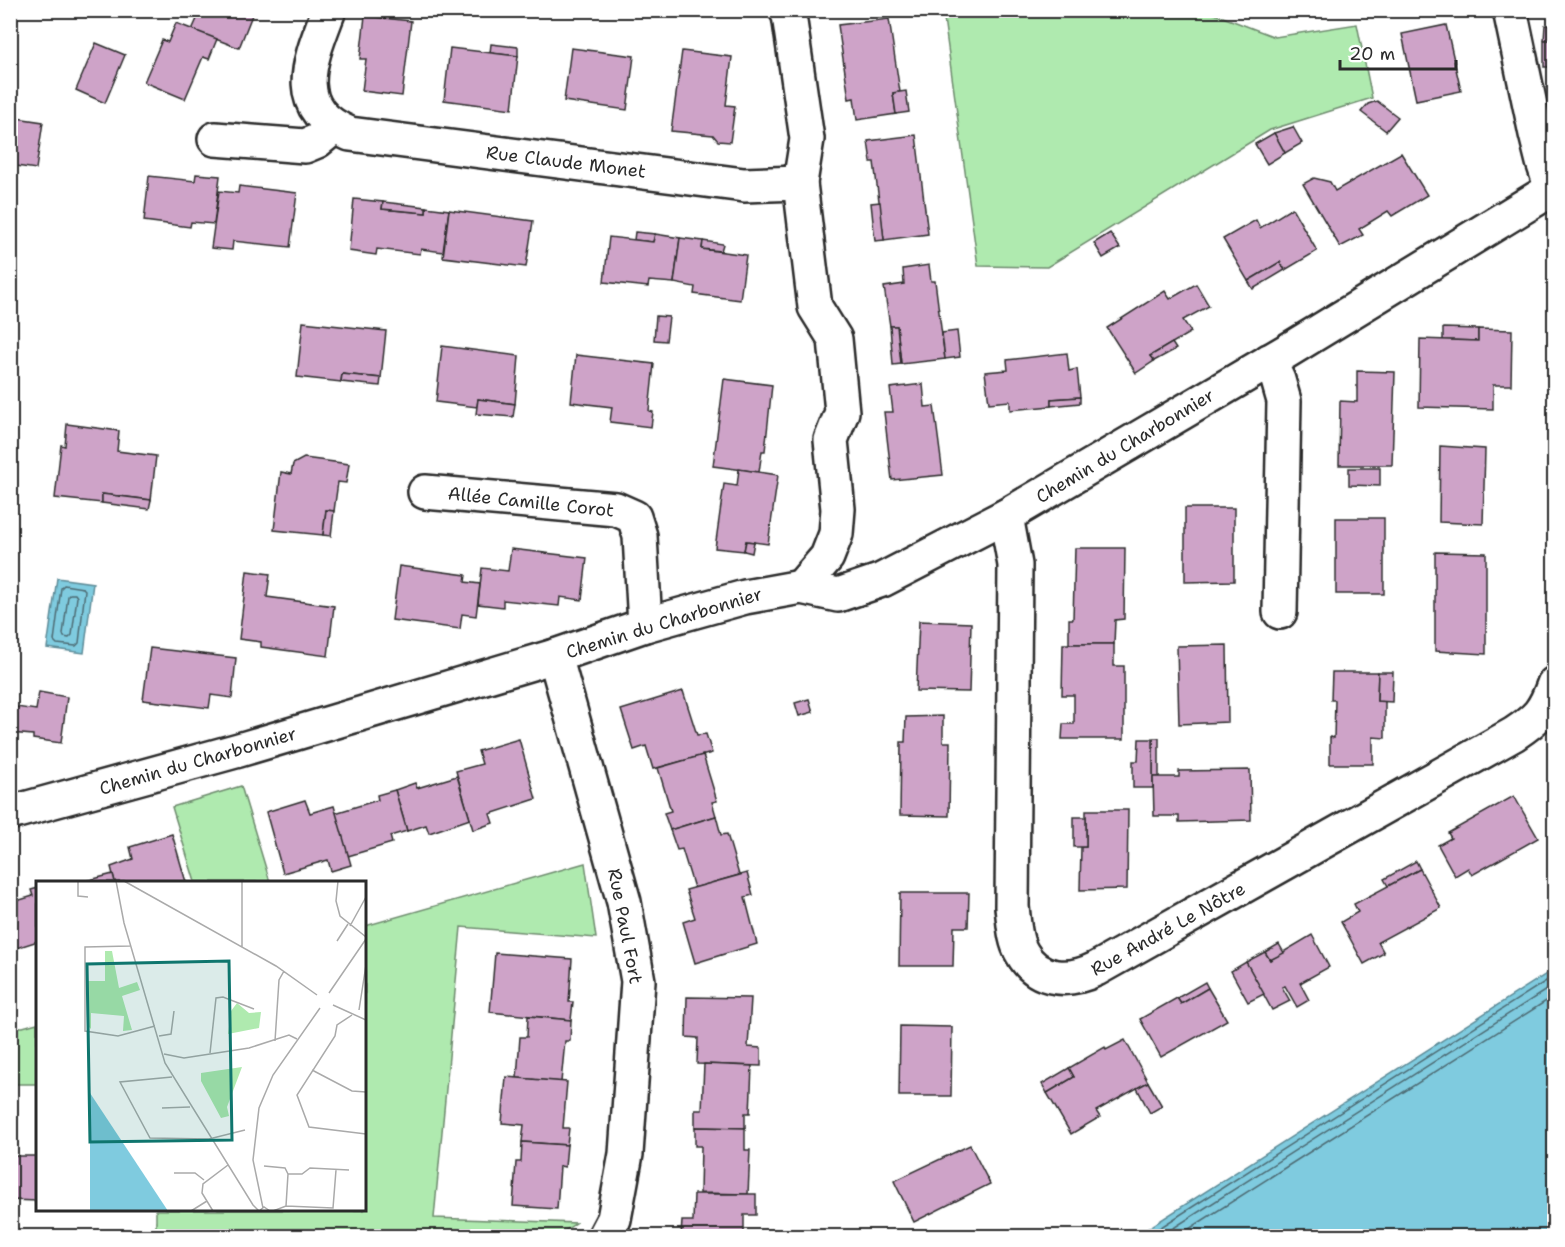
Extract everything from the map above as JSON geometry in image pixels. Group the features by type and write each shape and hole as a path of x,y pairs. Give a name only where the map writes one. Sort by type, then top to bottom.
{"street":[{"path":"215,139 304,146 317,141 334,127 324,120 317,108 311,94 308,77 311,59 329,10"},
{"path":"786,10 789,15 807,139 800,183 815,307 835,339 842,412 831,440 838,508 836,534 827,557 801,587"},
{"path":"1510,10 1536,134 1554,191"},
{"name":"Rue Claude Monet","path":"334,127 366,137 744,185 800,183"},
{"name":"Chemin du Charbonnier","path":"10,813 239,750 555,656 645,625 745,597 801,587 838,596 882,580 1006,516 1554,191"},
{"path":"1269,362 1278,380 1284,401 1280,612"},
{"name":"Allée Camille Corot","path":"425,492 616,509 634,517 640,536 645,625"},
{"name":"Rue André Le Nôtre","path":"1006,516 1015,565 1012,907 1021,952 1031,966 1043,974 1056,978 1069,979 1096,969 1514,734 1538,718 1548,701 1554,684"},
{"name":"Rue Paul Fort","path":"555,656 624,902 638,981 626,1154 614,1218 605,1236"}],"green space":[{"path":"943,11 1207,11 1275,37 1357,24 1372,98 1270,130 1047,267 978,266"},
{"path":"241,786 270,881 195,881 172,807"},
{"path":"585,863 596,938 461,927 434,1218 576,1223 557,1236 156,1236 156,1211 366,1211 366,926"},
{"path":"36,1023 36,1084 11,1084 11,1027"}],"water":[{"path":"57,578 93,583 84,653 47,648"},
{"path":"1554,969 1554,1236 1136,1236"}],"building":[{"path":"201,10 254,10 239,48 192,30"},
{"path":"365,16 411,21 402,96 362,91 366,59 360,59"},
{"path":"889,19 900,92 893,93 896,114 857,120 854,98 849,99 838,25"},
{"path":"176,23 217,39 209,59 203,57 185,99 144,82 162,40 168,42"},
{"path":"1446,25 1461,91 1416,100 1402,34"},
{"path":"1545,25 1554,25 1554,40 1544,40"},
{"path":"1544,40 1554,40 1554,67 1544,67"},
{"path":"96,43 125,55 105,103 76,90"},
{"path":"491,44 518,47 518,56 490,53"},
{"path":"450,48 518,56 512,109 444,100"},
{"path":"571,48 634,56 627,110 564,101"},
{"path":"682,51 732,57 726,105 735,106 730,142 718,141 713,135 671,131"},
{"path":"906,91 909,112 896,114 893,93"},
{"path":"1377,101 1398,117 1386,131 1361,112 1368,104"},
{"path":"10,117 43,122 36,169 10,165"},
{"path":"1293,127 1302,143 1285,153 1274,133"},
{"path":"1274,133 1285,153 1267,164 1255,144"},
{"path":"916,135 928,234 884,240 874,162 871,162 868,141"},
{"path":"1401,153 1427,195 1392,216 1388,211 1359,229 1363,235 1340,247 1303,184 1314,178 1330,182 1335,191"},
{"path":"196,174 220,176 214,224 191,222 190,227 144,221 149,176 195,181"},
{"path":"239,186 297,193 290,247 233,241 232,250 211,248 219,191 238,193"},
{"path":"354,199 383,202 382,209 426,213 426,207 449,210 443,252 421,249 420,254 377,249 376,255 349,251"},
{"path":"383,202 426,207 426,213 382,209"},
{"path":"880,202 884,240 875,241 871,203"},
{"path":"1292,208 1317,251 1285,270 1280,262 1248,281 1223,239 1256,220 1260,228"},
{"path":"449,210 533,221 526,267 443,257"},
{"path":"635,232 655,234 653,242 634,240"},
{"path":"1110,233 1120,248 1103,258 1094,243"},
{"path":"655,234 680,238 674,283 649,281 648,287 604,282 609,237 653,242"},
{"path":"680,238 703,241 702,249 746,255 740,300 694,294 695,287 674,283"},
{"path":"703,241 723,244 721,251 702,249"},
{"path":"1280,262 1285,270 1253,289 1248,281"},
{"path":"929,265 931,281 935,281 945,359 901,364 897,326 890,326 884,287 904,284 903,269"},
{"path":"1196,284 1209,306 1183,320 1191,332 1150,356 1154,361 1136,373 1107,328 1165,291 1170,299"},
{"path":"656,316 669,317 666,341 654,340"},
{"path":"303,322 386,331 381,378 342,374 341,382 297,377"},
{"path":"890,326 897,326 901,364 893,365"},
{"path":"1443,328 1478,329 1478,341 1443,340"},
{"path":"1478,329 1512,330 1511,385 1493,385 1493,409 1419,407 1420,339 1478,341"},
{"path":"957,331 960,357 945,359 942,333"},
{"path":"1172,343 1176,349 1154,361 1150,356"},
{"path":"442,346 519,356 515,404 478,399 477,407 436,402"},
{"path":"1067,353 1069,371 1077,369 1080,397 1051,399 1051,406 1010,410 1010,401 989,403 985,372 1008,370 1007,360"},
{"path":"576,355 654,364 649,411 653,412 651,427 610,422 612,407 571,402"},
{"path":"1357,371 1395,372 1392,465 1339,465 1340,401 1357,402"},
{"path":"342,374 381,378 380,386 341,382"},
{"path":"724,379 772,385 765,451 762,451 759,472 713,466"},
{"path":"923,384 925,407 934,406 943,475 892,480 884,412 893,412 890,388"},
{"path":"1080,397 1080,403 1051,406 1051,399"},
{"path":"478,399 515,404 513,417 476,414"},
{"path":"67,424 119,431 117,451 156,456 151,500 102,494 102,503 55,498 61,445 65,446"},
{"path":"1440,446 1485,449 1483,524 1439,522"},
{"path":"304,458 349,464 346,483 338,482 334,511 326,510 323,535 274,530 281,472 291,474 293,464"},
{"path":"1349,468 1380,468 1380,486 1349,485"},
{"path":"739,469 778,475 768,544 746,541 744,551 715,548 724,484 737,486"},
{"path":"102,494 151,500 149,509 102,503"},
{"path":"1185,508 1234,508 1234,581 1185,582"},
{"path":"326,510 334,511 331,536 323,535"},
{"path":"1336,518 1384,518 1384,594 1336,594"},
{"path":"746,541 754,542 752,553 744,551"},
{"path":"1075,548 1125,548 1124,619 1115,620 1114,644 1069,644 1069,619 1073,619"},
{"path":"511,549 587,558 582,600 560,597 559,606 503,600 503,607 478,604 482,568 508,571"},
{"path":"1435,552 1486,553 1486,654 1435,651"},
{"path":"399,566 466,575 465,582 480,584 476,616 462,614 460,629 392,620"},
{"path":"247,571 270,574 267,597 334,606 328,656 261,647 261,642 239,639"},
{"path":"919,621 971,623 969,692 916,691"},
{"path":"1063,644 1114,644 1114,666 1124,666 1124,739 1062,739 1063,724 1074,724 1074,695 1062,695"},
{"path":"1227,645 1228,722 1179,724 1177,646"},
{"path":"150,648 236,658 232,698 211,695 209,708 143,700"},
{"path":"1332,672 1378,672 1377,701 1385,701 1385,738 1373,737 1373,764 1330,764 1330,737 1334,738 1335,700 1331,700"},
{"path":"1378,672 1393,672 1392,702 1377,701"},
{"path":"683,691 697,735 706,734 712,753 653,769 646,746 634,750 621,710"},
{"path":"39,692 67,697 61,743 33,739 33,735 10,733 10,706 36,710"},
{"path":"809,699 813,712 799,716 795,703"},
{"path":"943,716 943,742 950,742 949,816 900,815 901,742 905,742 906,717"},
{"path":"1153,738 1159,738 1159,777 1153,777"},
{"path":"519,739 536,799 490,814 493,823 473,830 456,771 482,764 478,751"},
{"path":"1139,739 1153,739 1153,788 1133,788 1133,761 1138,761"},
{"path":"703,755 717,801 712,802 716,816 670,830 664,813 671,811 658,768"},
{"path":"1250,770 1251,820 1179,822 1179,816 1154,816 1153,777 1179,777 1179,771"},
{"path":"457,776 470,819 429,833 426,825 407,831 395,790 415,783 417,788"},
{"path":"395,790 407,831 390,836 392,843 348,856 335,813 378,800 377,795"},
{"path":"1514,796 1538,838 1472,875 1468,868 1455,876 1438,845 1451,838 1448,833"},
{"path":"305,800 310,813 334,806 351,865 331,871 328,860 283,873 266,812"},
{"path":"1086,810 1128,810 1127,889 1080,890 1081,847 1086,847"},
{"path":"716,816 721,835 727,834 739,875 694,888 682,849 677,850 670,830"},
{"path":"1074,817 1086,817 1086,847 1074,847"},
{"path":"172,834 186,881 115,881 111,867 133,859 130,847"},
{"path":"1416,861 1420,869 1388,886 1384,879"},
{"path":"1420,869 1441,908 1378,942 1384,953 1364,964 1341,922 1358,912 1354,904"},
{"path":"747,873 753,895 745,897 757,944 695,963 683,922 695,918 686,890"},
{"path":"113,874 115,881 86,881"},
{"path":"36,889 36,942 10,950 10,903 33,896 31,890"},
{"path":"900,893 969,893 968,927 954,927 953,966 899,966"},
{"path":"1312,935 1329,967 1300,983 1309,1000 1297,1007 1285,986 1282,987 1290,1001 1272,1010 1246,962 1265,952 1270,960"},
{"path":"1279,944 1284,953 1270,960 1265,952"},
{"path":"495,953 572,959 569,1002 573,1002 571,1020 490,1012"},
{"path":"1246,962 1264,994 1248,1002 1231,971"},
{"path":"1205,982 1208,988 1181,1004 1177,998"},
{"path":"1208,988 1227,1020 1161,1057 1140,1019 1177,998 1181,1004"},
{"path":"687,997 751,998 748,1047 761,1048 761,1066 697,1064 698,1038 686,1037"},
{"path":"528,1016 571,1020 570,1041 565,1041 561,1082 517,1078 520,1037 527,1037"},
{"path":"900,1026 952,1027 951,1096 899,1096"},
{"path":"1125,1040 1148,1082 1096,1111 1100,1117 1071,1134 1047,1093 1074,1077 1069,1068 1105,1047 1106,1050"},
{"path":"704,1064 752,1066 750,1113 745,1113 745,1128 695,1127 695,1110 702,1110"},
{"path":"1069,1068 1074,1077 1047,1093 1042,1084"},
{"path":"506,1077 567,1082 563,1128 569,1128 567,1145 522,1142 524,1125 502,1123"},
{"path":"1148,1082 1162,1106 1150,1113 1137,1088"},
{"path":"695,1127 745,1128 745,1150 750,1150 748,1194 700,1193 701,1146 695,1146"},
{"path":"522,1142 567,1145 565,1167 560,1166 557,1209 513,1206 516,1162 521,1162"},
{"path":"970,1145 990,1184 914,1222 894,1181"},
{"path":"10,1156 36,1156 36,1201 10,1200"},
{"path":"694,1194 756,1194 756,1215 744,1215 744,1236 681,1236 682,1221 693,1221"}]}
